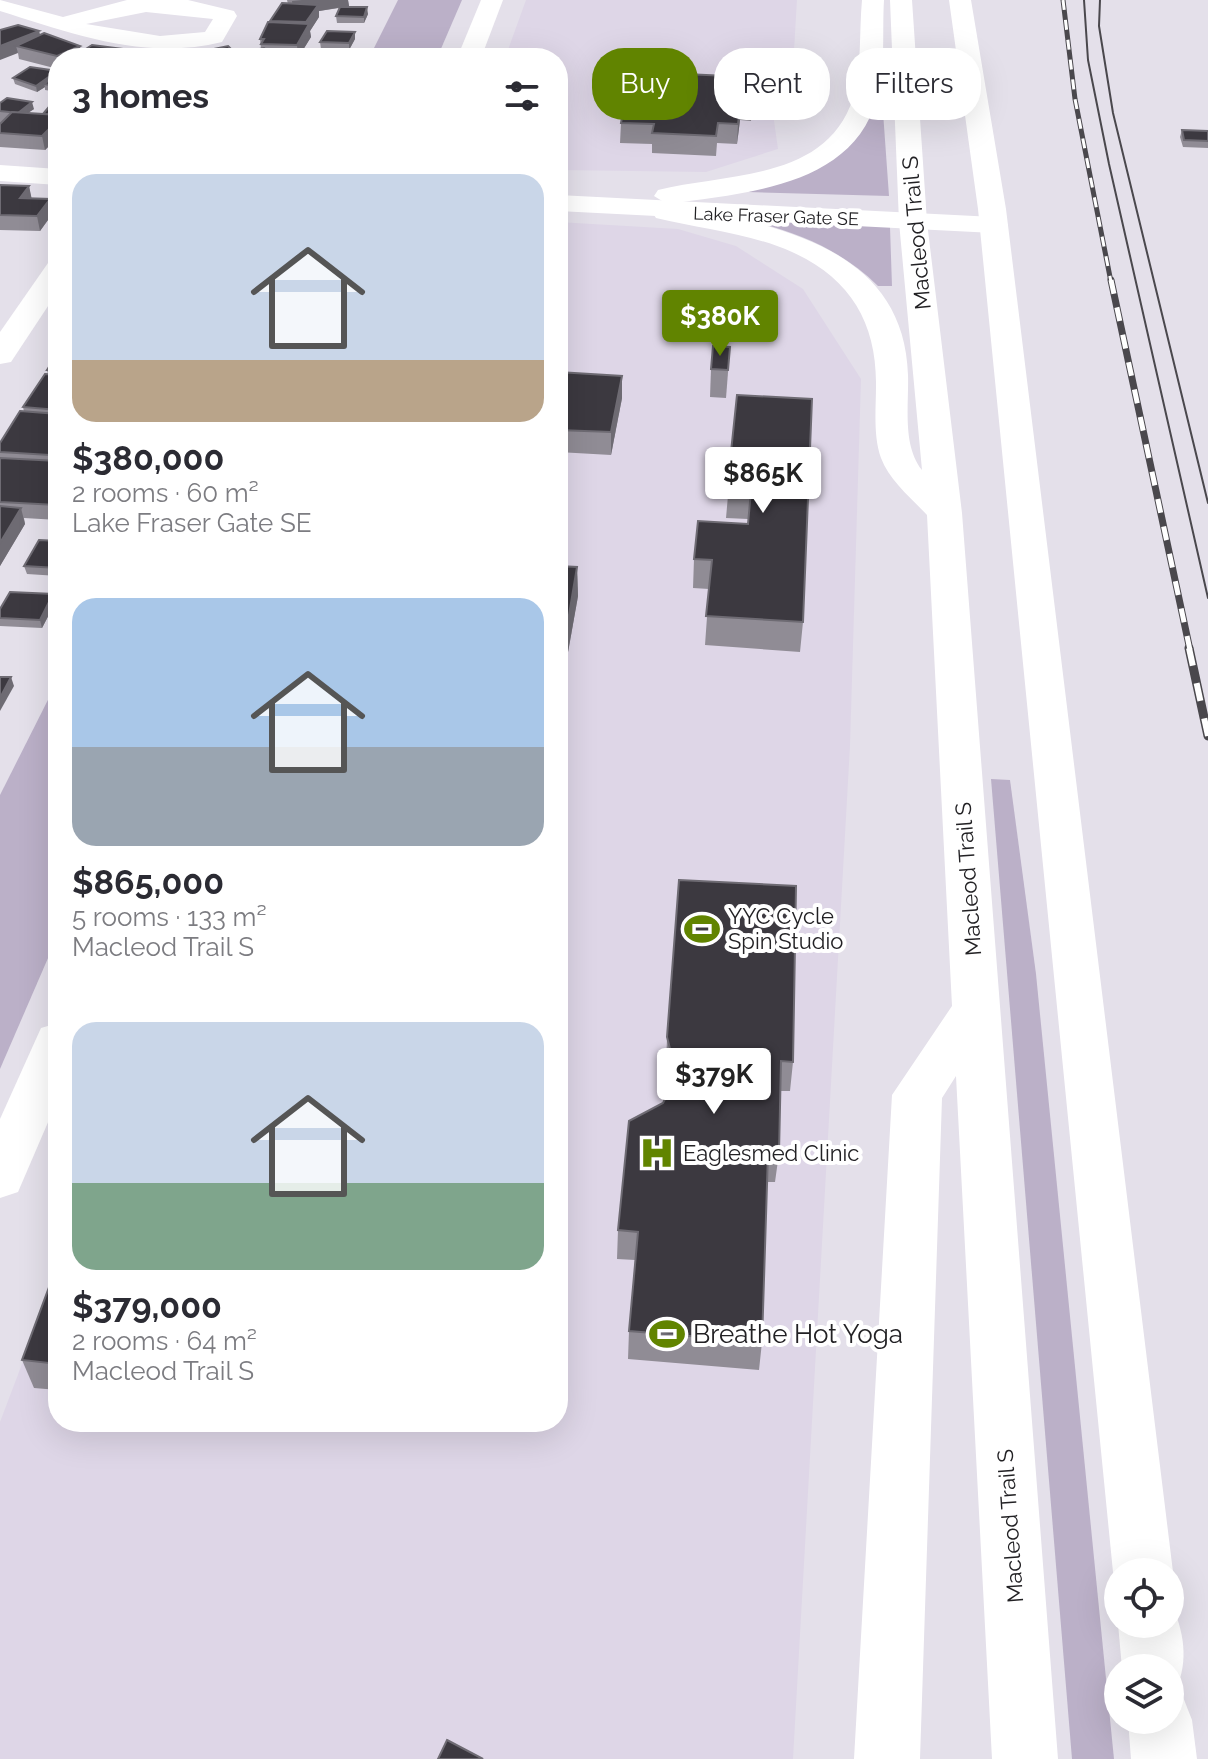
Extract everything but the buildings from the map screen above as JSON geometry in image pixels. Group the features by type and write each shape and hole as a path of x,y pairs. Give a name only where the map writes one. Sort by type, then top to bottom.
{"main road":[{"path":"473,48 492,0"},
{"path":"667,204 782,174 820,159 842,141 857,122 865,97 873,0"},
{"name":"Macleod Trail S","path":"901,0 913,214 944,513 1025,1759"},
{"path":"960,0 993,217 1141,1558"},
{"path":"0,4 128,41 189,44 214,37 226,16 206,6 121,3 67,23"},
{"path":"0,173 48,176"},
{"name":"Lake Fraser Gate SE","path":"568,196 667,204"},
{"name":"Lake Fraser Gate SE","path":"568,203 993,217"},
{"path":"667,204 758,229 828,259 851,274 877,311 890,346 897,459 944,513"},
{"path":"0,355 48,284"},
{"path":"887,1759 917,1095 977,1007"},
{"path":"0,1177 48,1064"},
{"path":"1161,1734 1164,1759"}],"shaded area":[{"path":"398,0 462,0 441,48 374,48"},
{"path":"526,0 797,0 794,48 714,48 714,120 774,120 778,149 706,172 568,170 568,48 509,48"},
{"path":"866,120 884,120 889,196 748,192 848,146"},
{"path":"763,219 890,227 892,286 878,286 838,255 792,233 759,223"},
{"path":"568,223 678,229 736,246 803,289 861,379 850,746 793,1759 0,1759 0,1422 48,1295 48,1432 568,1432"},
{"path":"48,700 48,958 0,1069 0,795"},
{"path":"991,779 1010,780 1036,974 1104,1658 1104,1734 1112,1734 1114,1759 1072,1759"}],"tram line":[{"path":"1084,0 1088,60 1109,164 1208,598"},
{"path":"1100,0 1099,26 1113,113 1208,503"}],"railway":[{"path":"1063,0 1075,99 1111,282"},
{"path":"1111,280 1190,650"},
{"path":"1189,648 1208,736"}],"place":[{"name":"YYC Cycle Spin Studio","path":"702,929"},
{"name":"Eaglesmed Clinic","path":"657,1153"},
{"name":"Breathe Hot Yoga","path":"667,1334"}]}
